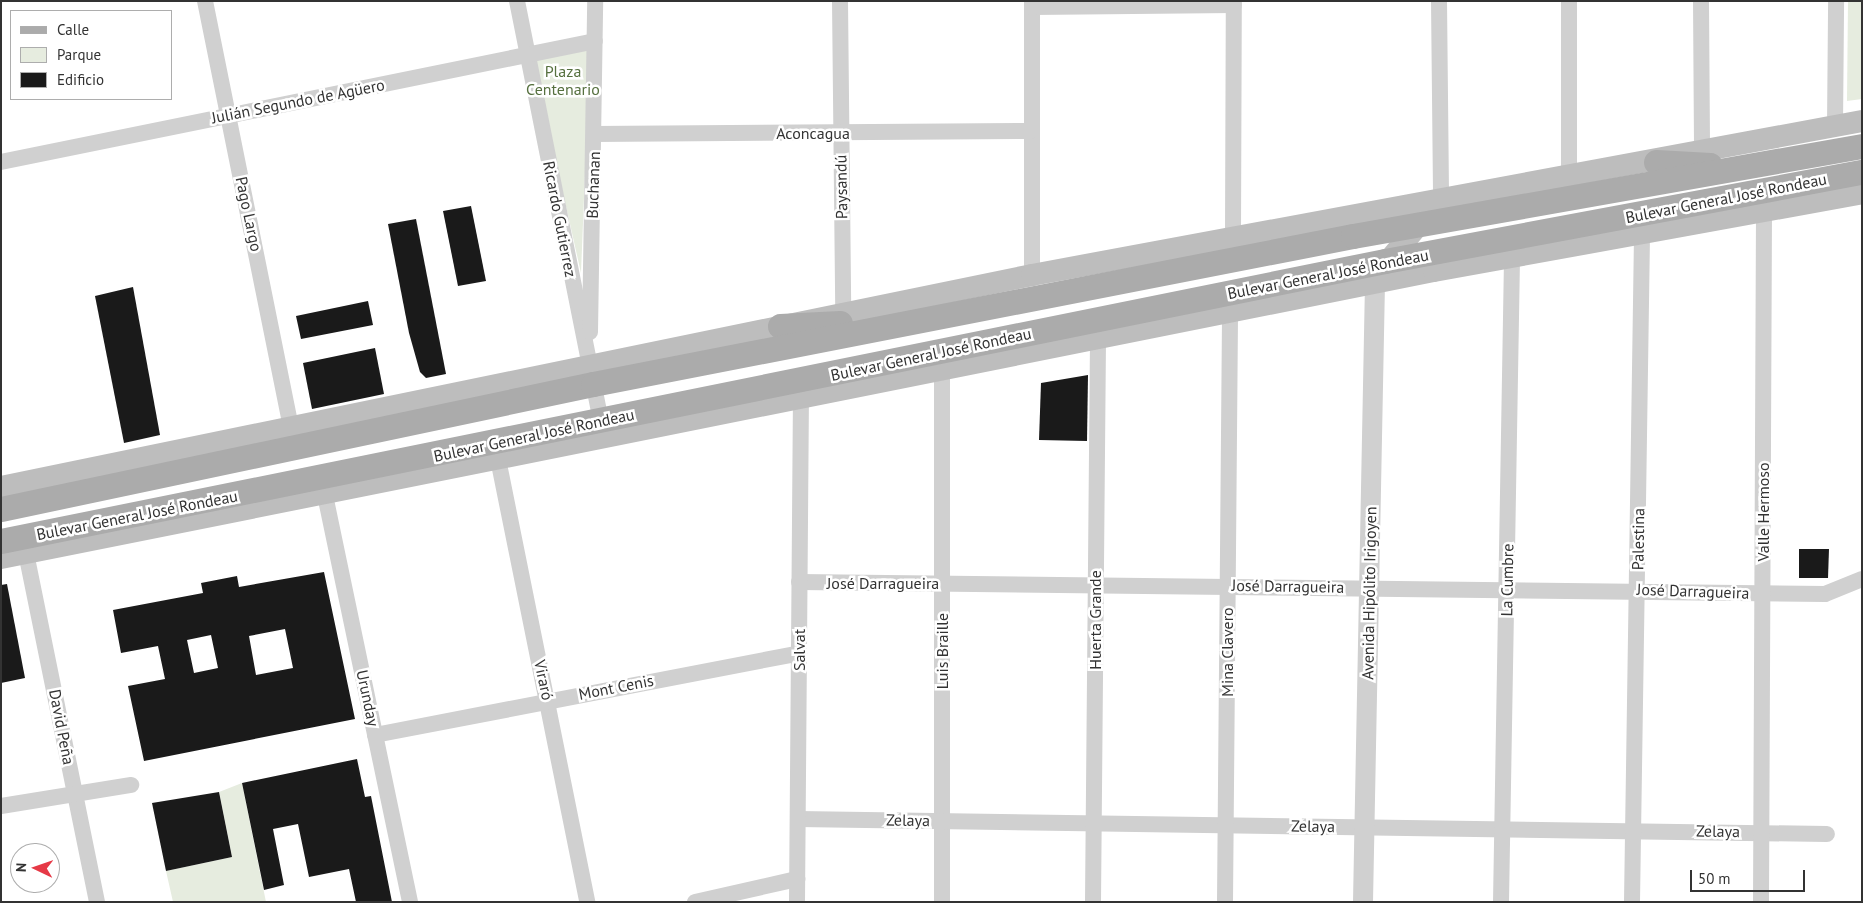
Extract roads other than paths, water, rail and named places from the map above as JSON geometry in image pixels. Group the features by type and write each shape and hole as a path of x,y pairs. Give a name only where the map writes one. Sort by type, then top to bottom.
{"main road":[{"name":"Bulevar General José Rondeau","path":"1,509 591,377 780,326 842,313 1233,235 1370,223 1415,227 1442,211 1569,178 1702,154 1862,121"},
{"name":"Bulevar General José Rondeau","path":"1,487 291,427 922,320 1370,223 1442,211 1755,167 1862,146"},
{"path":"1656,162 1755,167"},
{"name":"Bulevar General José Rondeau","path":"1,558 325,495 498,458 602,429 1120,316 1454,258 1862,172"},
{"name":"Bulevar General José Rondeau","path":"1454,258 1512,257 1642,236 1862,193"},
{"path":"1442,211 1454,258"},
{"path":"1370,223 1378,270"},
{"path":"1378,270 1415,227"},
{"name":"Bulevar General José Rondeau","path":"1,541 602,429 801,398 1230,313 1378,270"},
{"path":"1120,316 1175,323"},
{"path":"780,326 922,320"},
{"path":"268,490 384,482"},
{"path":"1,498 64,496"}],"street":[{"name":"Pago Largo","path":"205,1 291,427"},
{"name":"Ricardo Gutierrez","path":"517,1 583,303 591,377 602,429"},
{"name":"Buchanan","path":"583,303 594,134 595,1"},
{"name":"Paysandú","path":"840,1 842,313"},
{"path":"1440,1 1442,211"},
{"path":"1569,1 1569,178"},
{"path":"1701,1 1702,154"},
{"path":"1835,127 1836,1"},
{"path":"1032,274 1032,4 1234,3 1233,235"},
{"name":"Julián Segundo de Agüero","path":"1,162 595,41"},
{"name":"Aconcagua","path":"594,134 841,134 1032,131"},
{"name":"Valle Hermoso","path":"1760,902 1764,212"},
{"name":"Palestina","path":"1632,902 1642,236"},
{"name":"La Cumbre","path":"1501,902 1512,257"},
{"name":"Avenida Hipólito Irigoyen","path":"1363,902 1378,270"},
{"name":"Mina Clavero","path":"1225,902 1230,313"},
{"name":"Huerta Grande","path":"1093,902 1098,339"},
{"name":"Luis Braille","path":"942,370 942,902"},
{"name":"Salvat","path":"797,902 801,398"},
{"name":"Viraró","path":"498,458 587,902"},
{"name":"Urunday","path":"325,495 410,902"},
{"name":"David Peña","path":"26,553 97,902"},
{"name":"José Darragueira","path":"800,582 1637,589 1762,594 1825,594 1862,579"},
{"name":"Mont Cenis","path":"375,734 799,652"},
{"path":"1,806 131,785"},
{"name":"Zelaya","path":"798,819 1761,831 1828,834"},
{"path":"694,902 798,879"}],"park label":[{"name":"Plaza Centenario","path":"563,80"}]}
